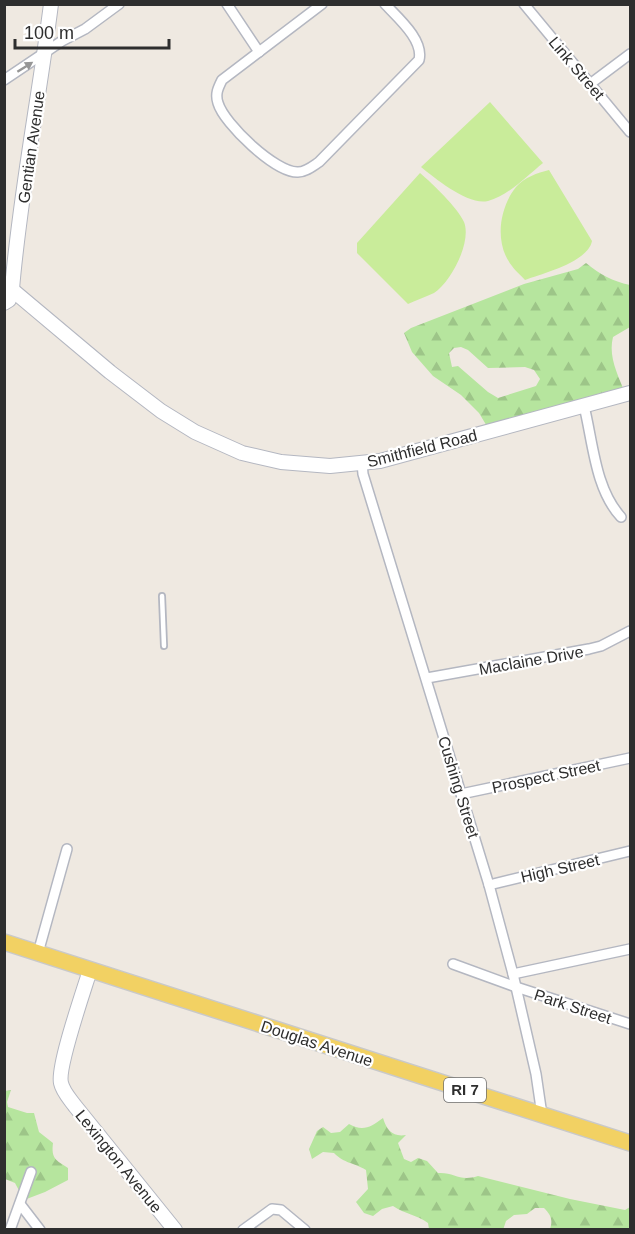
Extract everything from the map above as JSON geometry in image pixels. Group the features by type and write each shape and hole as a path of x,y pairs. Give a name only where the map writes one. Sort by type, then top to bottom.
{"main road":[{"name":"Gentian Avenue","path":"8,286 51,4"},
{"path":"4,303 9,300 8,286"},
{"name":"Smithfield Road","path":"8,286 110,372 161,411 195,432 242,453 281,462 330,466 380,461 630,393"},
{"name":"Douglas Avenue","path":"4,942 630,1143"},
{"name":"Lexington Avenue","path":"90,970 61,1071 60,1082 64,1092 175,1230"}],"street":[{"path":"4,80 62,41 85,29 119,4"},
{"path":"227,4 259,52"},
{"path":"322,4 222,80 218,89 218,103 233,128 251,146 291,171 304,171 326,155 419,60 418,45 385,4"},
{"name":"Link Street","path":"525,5 630,132"},
{"path":"590,84 630,54"},
{"path":"584,406 605,491 613,508 621,517"},
{"name":"Cushing Street","path":"362,463 363,474 489,885 516,987 536,1074 542,1115"},
{"name":"Maclaine Drive","path":"427,678 589,649 601,646 630,630"},
{"name":"Prospect Street","path":"461,794 630,758"},
{"path":"38,952 67,849"},
{"name":"High Street","path":"489,885 630,851"},
{"path":"513,974 630,949"},
{"name":"Park Street","path":"453,964 630,1024"},
{"path":"10,1230 31,1172"},
{"path":"20,1204 40,1230"},
{"path":"243,1230 272,1209 281,1210 305,1230"}],"lane":[{"path":"162,596 164,646"}],"green space":[{"path":"490,102 543,163 503,194 488,201 480,201 462,196 421,167"},
{"path":"549,170 592,241 583,255 574,261 525,280 506,257 501,237 503,215 516,187 531,176"},
{"path":"420,173 461,216 466,230 463,250 447,280 434,293 408,304 357,253 357,243"},
{"path":"586,263 607,277 630,285 630,327 613,337 612,344 614,366 625,393 491,433 479,413 461,395 433,376 412,352 404,333 411,328 524,284 578,269","holes":["461,347 468,350 488,368 525,367 534,370 540,379 536,386 498,398 458,366 452,367 449,353 454,348"]},
{"path":"11,1090 7,1102 8,1107 34,1113 39,1132 53,1143 55,1158 68,1168 68,1180 24,1200 15,1183 5,1179 5,1091"},
{"path":"383,1118 391,1132 406,1135 398,1143 404,1159 411,1162 418,1158 427,1161 438,1173 466,1178 478,1176 570,1199 625,1210 630,1207 630,1229 550,1229 551,1218 544,1208 535,1208 527,1214 514,1215 506,1221 503,1230 429,1229 428,1223 424,1220 393,1206 382,1209 373,1216 364,1213 356,1202 368,1189 366,1170 334,1153 323,1152 312,1159 309,1149 317,1131 323,1127 331,1133 340,1132 349,1124 363,1128"}]}
